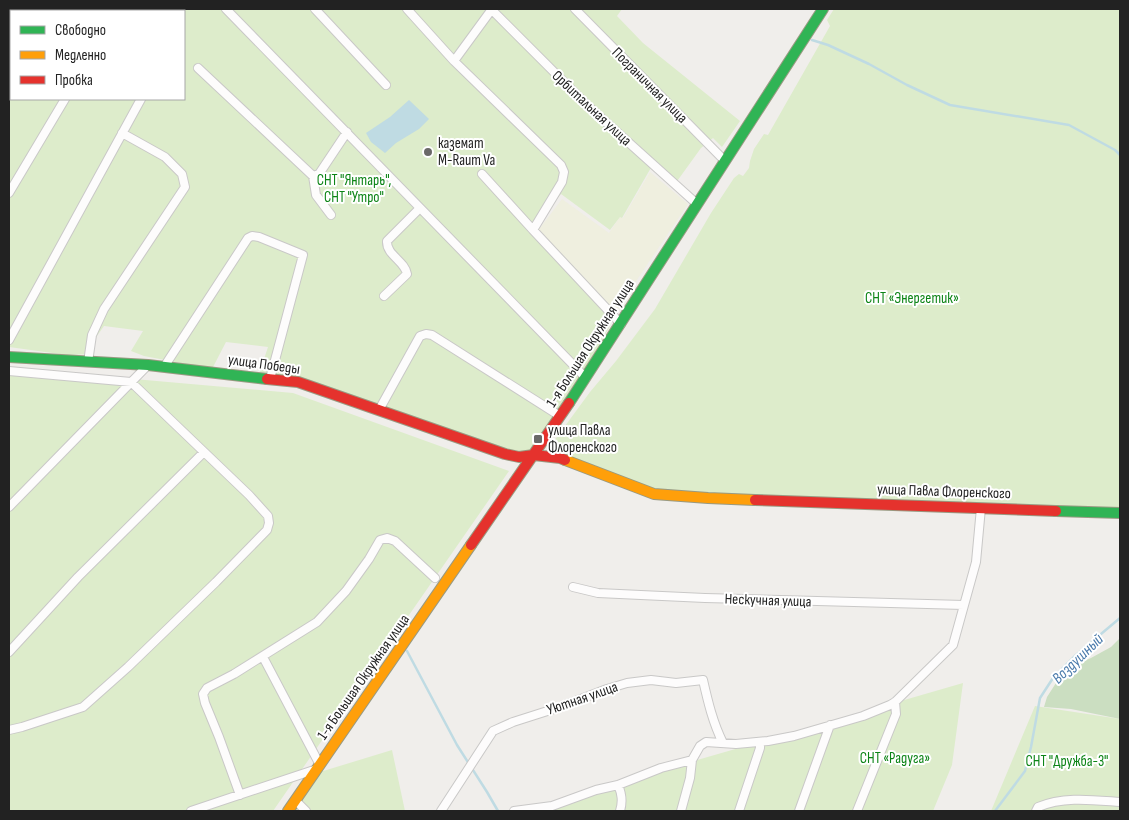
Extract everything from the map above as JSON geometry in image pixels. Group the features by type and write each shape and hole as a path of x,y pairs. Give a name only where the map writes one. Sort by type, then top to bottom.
{"street":[{"path":"226,9 586,378"},
{"path":"315,9 386,84"},
{"path":"407,9 454,61 561,165 564,172 562,182 533,230"},
{"path":"454,61 491,9"},
{"name":"Орбитальная улица","path":"491,9 587,105 697,204"},
{"name":"Пограничная улица","path":"575,9 725,160"},
{"name":"1-я Большая Окружная улица","path":"288,811 586,378 824,9"},
{"path":"198,68 313,176 316,196 331,215"},
{"path":"9,193 64,100"},
{"path":"9,340 140,100"},
{"path":"313,176 319,174 347,132"},
{"path":"88,362 92,335 104,309 185,187 182,174 165,158 122,133"},
{"path":"482,174 621,324"},
{"path":"384,296 407,274 405,268 387,248 387,241 420,208"},
{"path":"164,367 248,238 252,236 259,237 303,255 270,379"},
{"path":"379,410 420,336 426,334 432,335 560,416"},
{"name":"улица Победы","path":"9,357 148,365 298,382 504,454 519,457 534,455"},
{"path":"9,507 148,365"},
{"path":"9,371 131,382 249,495 268,516 269,523 267,530 216,582 135,661 83,707 9,730"},
{"path":"9,652 78,577 204,452"},
{"name":"улица Павла Флоренского","path":"534,455 560,458 660,495 1049,511 1120,512"},
{"path":"681,811 690,778 692,760 700,746 706,742 736,744 760,742 794,736 863,716 895,702 953,645 976,562 981,508"},
{"path":"240,795 219,737 204,703 203,694 207,688 263,657 317,622 346,591 380,540 387,538 395,541 435,578"},
{"name":"Нескучная улица","path":"573,587 608,594 964,605"},
{"path":"191,811 319,767 263,657"},
{"name":"Уютная улица","path":"441,811 493,731 607,688 627,683 651,680 676,683 703,680 708,702 723,743"},
{"path":"857,811 896,714 895,702"},
{"path":"799,811 830,725"},
{"path":"739,811 760,748 760,742"},
{"path":"514,811 552,806 596,790 618,785 661,768 692,760"},
{"path":"618,785 622,802 620,811"},
{"path":"1036,811 1038,807 1047,803 1061,800 1089,799 1120,802"},
{"path":"296,800 306,811"}],"green space":[{"name":"СНТ \"Янтарь\", СНТ \"Утро\"","path":"9,9 622,9 617,16 643,43 740,121 722,147 713,138 701,148 675,184 652,166 622,218 620,217 610,230 561,194 529,231 614,313 604,336 605,340 578,384 525,456 259,374 268,347 226,342 212,369 144,356 131,351 143,331 104,326 92,343 93,354 67,355 9,347"},
{"name":"СНТ «Энергетик»","path":"834,9 1120,9 1120,511 657,496 568,456 552,446 590,392 655,309 711,213 734,178 739,174 743,176 749,168 754,149 764,134 768,135 830,26 827,20"},
{"path":"650,172 688,204 616,311 537,232 562,199 609,233 620,217 623,218"},
{"path":"9,368 293,393 509,471 273,811 9,811"},
{"path":"1120,638 1120,719 1071,709 1044,707 1047,697 1056,683 1079,663 1111,647"},
{"name":"СНТ «Радуга»","path":"963,683 952,765 933,811 521,811"},
{"name":"СНТ \"Дружба-3\"","path":"1035,706 1120,719 1120,811 991,811"},
{"path":"392,750 405,811 294,811 320,772"}],"water":[{"path":"409,100 429,119 419,129 396,143 385,153 371,142 366,133 390,117"}],"waterway":[{"path":"812,40 828,45 869,64 907,85 950,105 1069,125 1115,150 1120,155"},
{"name":"Воздушный","path":"995,811 1025,771 1040,698 1053,678 1076,655 1120,618"},
{"path":"407,651 457,745 498,811"}],"traffic: fast":[{"path":"569,403 823,9"},
{"path":"9,357 148,365 267,379"},
{"path":"1056,511 1120,513"}],"traffic: slow":[{"path":"565,460 654,494 755,500"},
{"path":"288,811 471,545"}],"traffic: jam":[{"path":"267,379 298,382 505,454 519,457 534,455 565,460"},
{"path":"471,545 569,403"},
{"path":"755,500 1056,511"}],"place":[{"name":"каземат M-Raum Va","path":"428,152"},
{"name":"улица Павла Флоренского","path":"538,439"}]}
